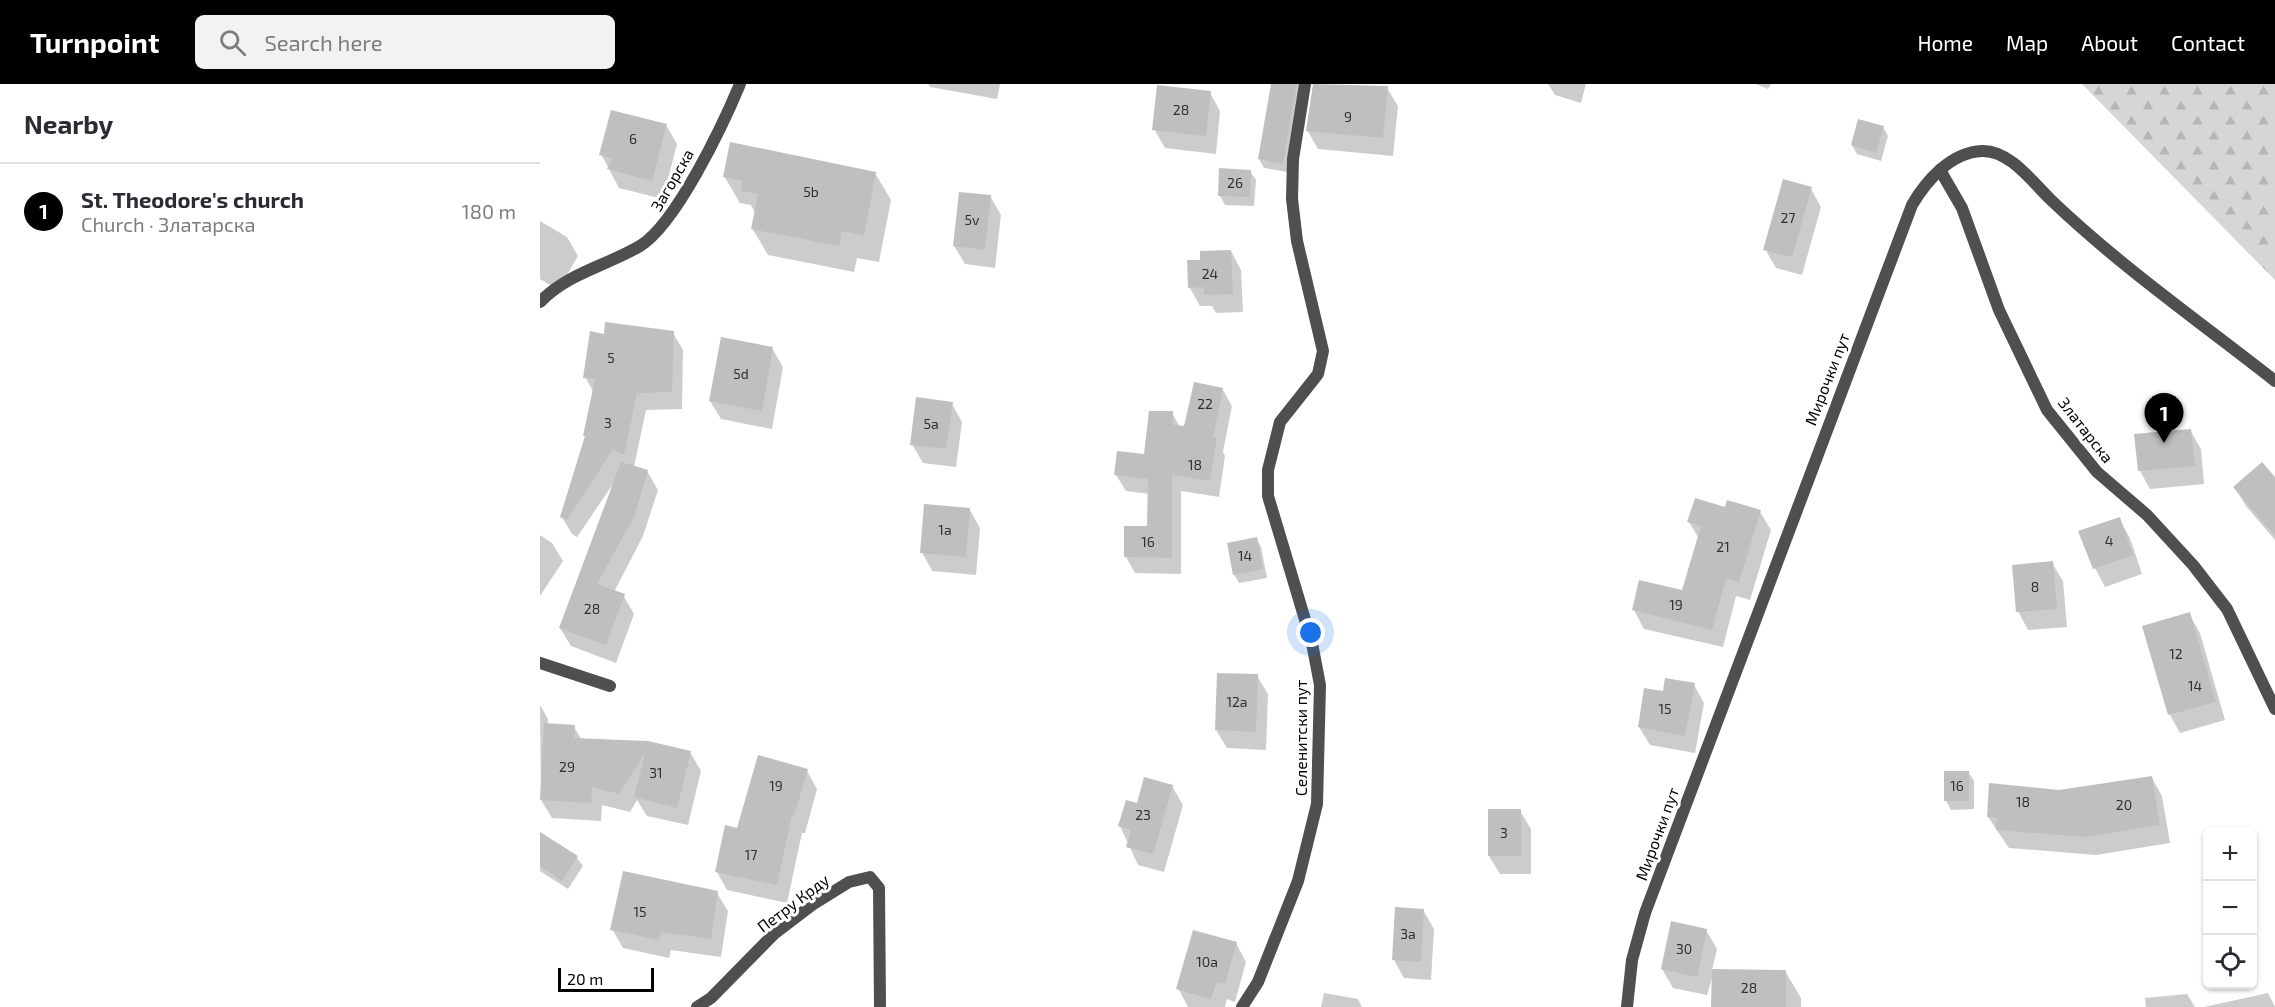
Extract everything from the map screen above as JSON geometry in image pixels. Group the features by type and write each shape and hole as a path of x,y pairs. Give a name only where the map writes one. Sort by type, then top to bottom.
{"street":[{"name":"Загорска","path":"540,302 569,279 640,246 664,226 722,126 740,84"},
{"name":"Селенитски пут","path":"1242,1007 1258,982 1298,881 1317,804 1320,685 1312,643 1268,496 1268,470 1280,422 1318,374 1323,351 1297,241 1292,199 1293,159 1305,84"},
{"name":"Мирочки пут","path":"1627,1007 1632,960 1645,914 1912,204 1923,185 1940,170 1962,157 1982,151 2006,157 2083,231 2275,381"},
{"name":"Златарска","path":"1940,170 1962,208 1999,310 2047,410 2097,472 2147,515 2193,565 2227,609 2275,709"},
{"path":"540,663 610,686"},
{"name":"Петру Крду","path":"697,1007 711,998 774,934 812,905 849,882 870,877 879,888 880,1007"}],"green space":[{"path":"2082,84 2275,84 2275,280"}],"building":[{"path":"1271,84 1297,84 1283,164 1258,159"},
{"path":"1313,84 1388,86 1383,138 1306,131"},
{"path":"1157,85 1211,91 1206,136 1152,130"},
{"path":"611,110 667,124 652,181 607,169 613,158 599,155"},
{"path":"1858,119 1884,126 1876,153 1851,145"},
{"path":"730,142 876,172 864,236 842,231 839,246 751,229 758,194 741,191 742,180 723,177"},
{"path":"1219,168 1251,170 1250,197 1218,196"},
{"path":"1783,179 1812,187 1792,257 1763,250"},
{"path":"959,192 991,195 985,250 953,246"},
{"path":"1231,250 1233,294 1204,295 1204,287 1188,288 1187,260 1200,260 1200,251"},
{"path":"605,322 674,331 672,392 637,393 624,455 613,449 567,520 560,517 585,436 583,436 595,379 583,378 590,331 604,334"},
{"path":"721,337 773,347 762,411 709,401"},
{"path":"1194,382 1223,388 1213,438 1217,438 1210,481 1172,475 1172,558 1124,557 1124,526 1147,526 1148,479 1114,475 1117,451 1144,454 1149,411 1173,411 1173,425 1184,426"},
{"path":"916,397 953,402 946,449 910,445"},
{"path":"2191,429 2195,466 2138,471 2134,434"},
{"path":"621,462 648,470 634,517 597,584 625,594 606,645 559,628"},
{"path":"2262,462 2275,477 2275,536 2233,487"},
{"path":"1695,498 1725,507 1727,500 1761,510 1739,582 1726,578 1712,630 1632,610 1639,580 1682,590 1701,526 1687,522"},
{"path":"924,504 970,508 966,557 920,553"},
{"path":"2120,517 2133,555 2093,569 2078,531"},
{"path":"1257,537 1263,569 1233,575 1227,543"},
{"path":"2053,561 2057,609 2016,612 2012,565"},
{"path":"2190,612 2216,702 2168,715 2142,626"},
{"path":"1217,673 1258,674 1256,732 1215,730"},
{"path":"1665,678 1695,683 1685,736 1638,727 1644,688 1663,691"},
{"path":"544,723 575,725 574,738 648,741 691,751 677,808 634,797 645,753 619,794 592,787 591,803 540,800"},
{"path":"758,755 808,769 794,816 792,815 777,885 715,872 725,825 737,828"},
{"path":"1944,771 1969,771 1969,801 1944,801"},
{"path":"2152,776 2160,825 2085,837 1996,830 1997,818 1987,817 1989,783 2059,790"},
{"path":"1144,777 1173,785 1153,854 1126,847 1131,830 1118,826 1126,800 1137,803"},
{"path":"1488,809 1521,809 1521,856 1488,856"},
{"path":"540,832 578,856 562,881 540,866"},
{"path":"623,871 718,891 711,939 661,932 659,940 610,930"},
{"path":"1395,907 1424,909 1421,962 1392,960"},
{"path":"1671,921 1707,929 1697,977 1661,969"},
{"path":"1193,930 1237,942 1225,984 1217,982 1211,999 1176,989"},
{"path":"1712,969 1786,970 1786,1007 1711,1007"}],"place":[{"name":"St. Theodore's church","path":"2164,443"}]}
